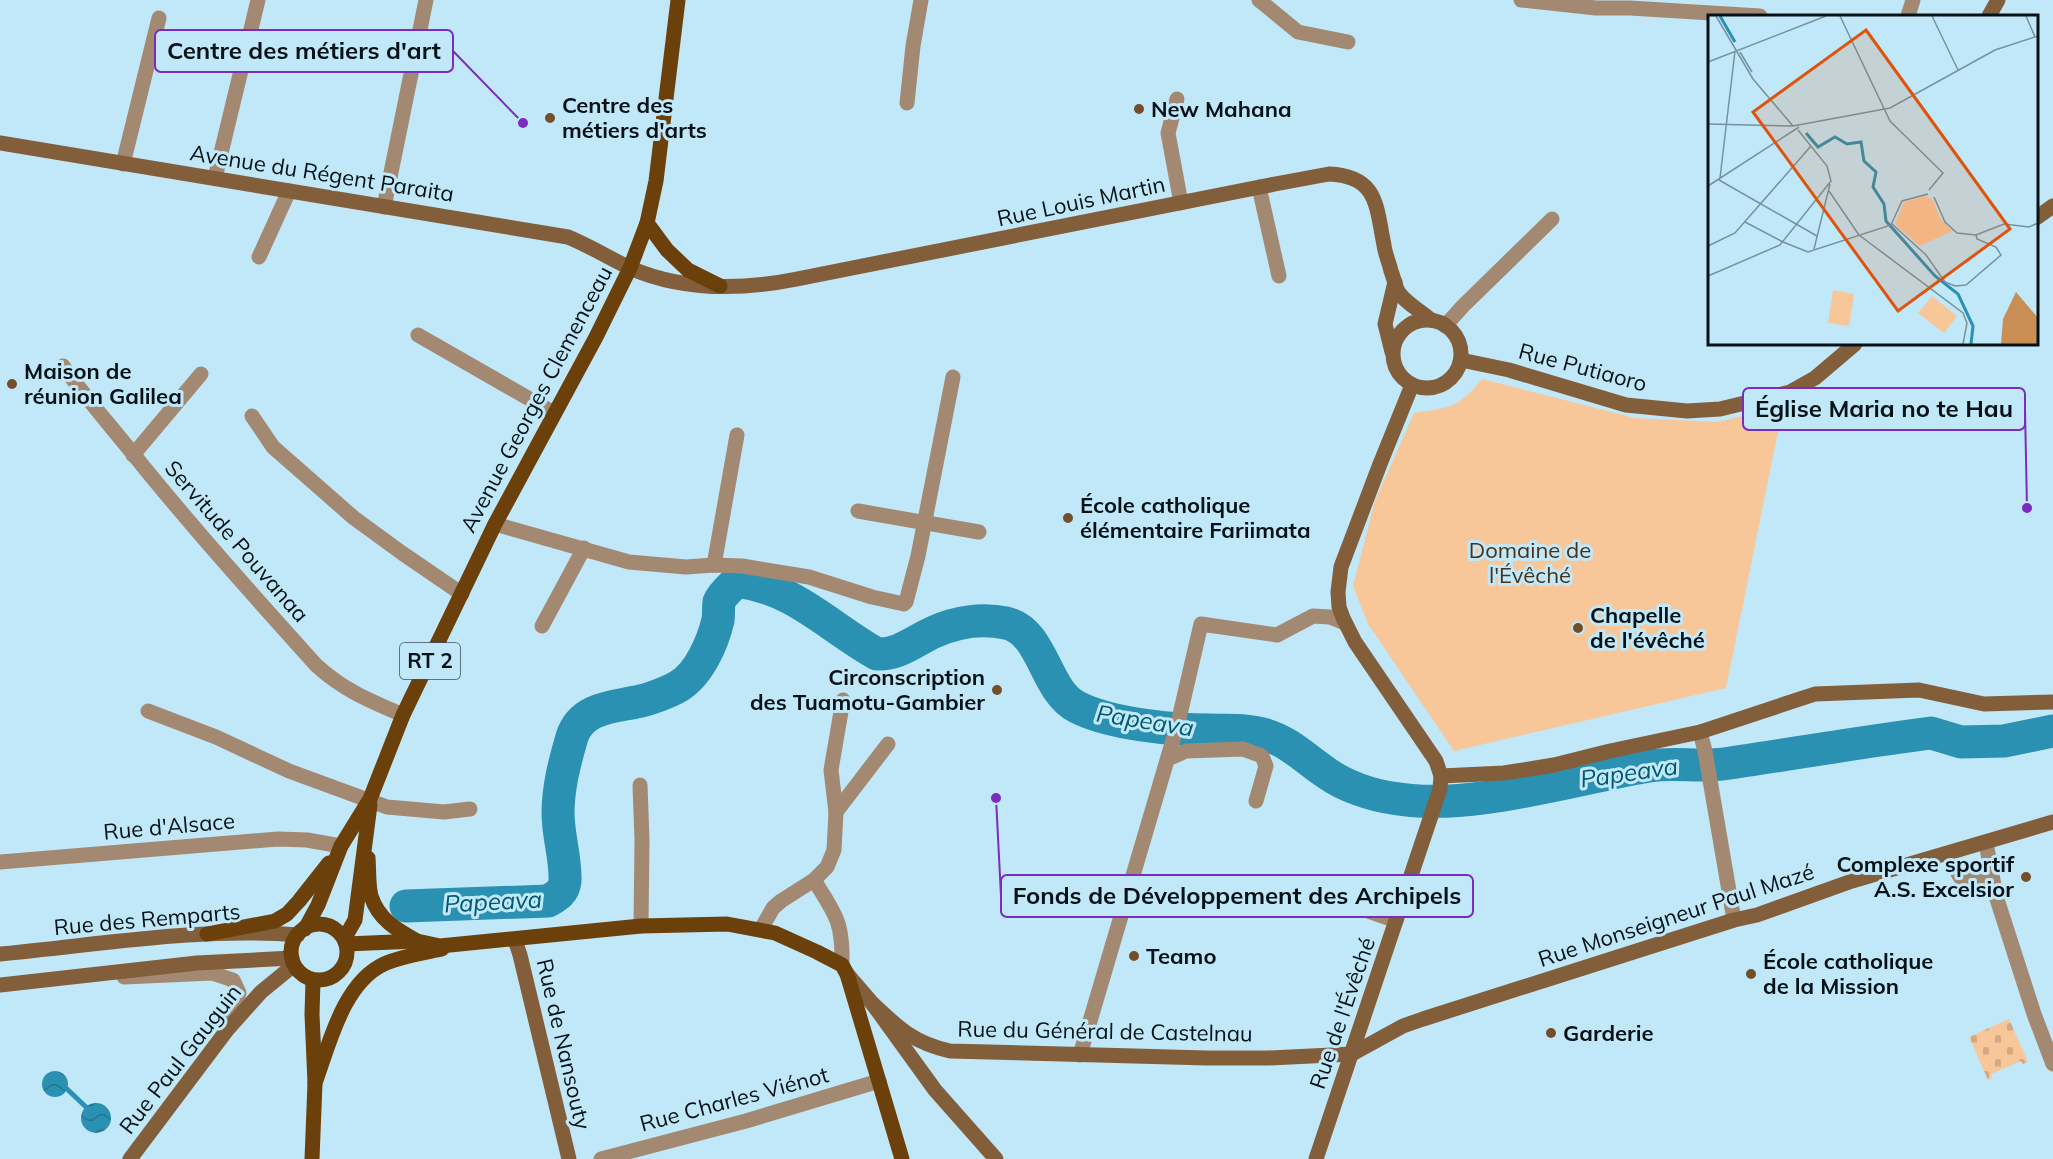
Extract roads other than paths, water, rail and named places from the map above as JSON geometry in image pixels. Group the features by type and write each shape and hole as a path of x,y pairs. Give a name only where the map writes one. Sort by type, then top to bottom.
{"main road":[{"name":"Avenue Georges Clemenceau","path":"370,799 403,715 495,524 630,268 647,223 656,181 678,0"},
{"path":"1990,15 1998,0"},
{"name":"Avenue du Régent Paraita","path":"0,143 568,237 630,268"},
{"name":"Rue Louis Martin","path":"630,268 665,280 720,286 763,286 1329,174 1347,176 1362,182 1368,188 1377,203 1384,247 1395,282"},
{"path":"2038,217 2053,206"},
{"path":"647,223 667,250 688,270 720,286"},
{"path":"1395,282 1399,293 1457,337 1461,360 1451,379 1444,384 1429,388 1412,385 1398,373 1394,366 1385,324 1395,282"},
{"path":"1392,354 1395,340 1403,329 1419,320 1438,323"},
{"name":"Rue Putiaoro","path":"1461,360 1509,370 1626,405 1687,411 1720,409 1790,392 1815,378 1854,345"},
{"path":"1412,385 1341,567 1339,607 1355,642 1436,761 1441,782 1554,765 1700,732 1815,694 1919,690 1984,704 2053,702"},
{"name":"Rue de l'Évêché","path":"1316,1159 1441,782"},
{"name":"RT 2","path":"313,980 332,978 340,972 345,963 347,954 345,941 355,920 370,799"},
{"name":"RT 2","path":"293,962 292,950 318,905 341,846 370,799"},
{"name":"Rue Monseigneur Paul Mazé","path":"1352,1054 1403,1026 1734,920 1757,915 1852,881 2053,822"},
{"path":"366,828 371,895 380,914 394,928 417,941"},
{"path":"207,934 275,921 299,902 341,846"},
{"path":"301,932 319,924 333,928 345,941 417,941 440,946 641,926 727,924 775,933 844,969 872,1003 934,1090 996,1159"},
{"name":"Rue des Remparts","path":"0,954 207,934 301,932"},
{"name":"Rue de Nansouty","path":"515,940 569,1159"},
{"path":"315,1083 333,1033 350,996 372,972 386,963 399,959 469,943"},
{"path":"0,985 197,963 293,962 302,975 313,980 315,1083 312,1159"},
{"name":"Rue Paul Gauguin","path":"130,1159 227,1030 261,992 293,962"},
{"path":"844,969 902,1159"},
{"name":"Rue du Général de Castelnau","path":"872,1003 895,1025 929,1047 950,1051 1268,1058 1352,1054"}],"street":[{"path":"215,178 258,0"},
{"path":"384,207 426,0"},
{"path":"907,103 921,0"},
{"path":"1259,0 1298,32 1348,42"},
{"path":"1521,0 1586,8 1630,8 1744,15"},
{"path":"123,164 159,18"},
{"path":"1176,99 1168,133 1181,203"},
{"path":"1259,187 1279,276"},
{"path":"259,258 289,191"},
{"path":"1438,323 1463,306 1552,219"},
{"path":"418,335 554,413"},
{"name":"Servitude Pouvanaa","path":"63,366 81,392 231,571 316,665 356,695 403,715"},
{"path":"133,454 201,374"},
{"path":"495,524 629,562 686,567 742,566 809,577 872,597 904,604 925,521 953,377"},
{"path":"252,417 273,447 354,518 462,594"},
{"path":"714,565 737,435"},
{"path":"858,511 979,531"},
{"path":"542,626 584,548"},
{"path":"1080,1055 1178,723 1200,624 1277,635 1313,616 1330,617 1345,622"},
{"path":"761,929 773,908 814,880 827,867 834,849 836,812 831,770 843,700"},
{"path":"148,711 216,737 289,771 387,807 444,812 470,809"},
{"path":"1700,732 1734,920"},
{"path":"836,812 888,744"},
{"path":"1170,751 1243,749 1262,756 1266,766 1256,801"},
{"path":"640,785 641,926"},
{"name":"Rue d'Alsace","path":"0,862 278,839 307,840 341,846"},
{"path":"1986,843 1996,896 2014,954 2050,1047 2053,1064"},
{"path":"1948,854 1960,877 1969,880 1992,877"},
{"path":"814,880 838,918 844,969"},
{"path":"1306,889 1396,921"},
{"path":"26,982 212,974 233,980 239,993 227,1030"},
{"name":"Rue Charles Viénot","path":"601,1159 746,1121 879,1081"}],"water":[{"path":"55,1071 64,1075 68,1084 64,1093 55,1097 46,1093 42,1084 46,1075"},
{"path":"96,1103 102,1104 110,1112 110,1124 102,1132 96,1133 90,1132 82,1124 81,1118 82,1112 90,1104"}],"waterway":[{"name":"Papeava","path":"406,906 548,901 559,893 564,885 565,873 558,822 559,794 562,774 576,727 582,720 598,710 652,698 686,681 699,666 713,638 720,599 737,581 757,585 794,600 877,654 899,650 934,632 960,623 978,621 1006,623 1019,628 1028,638 1057,688 1077,707 1106,718 1142,725 1178,729 1245,731 1266,735 1291,747 1342,782 1367,792 1392,798 1454,801 1520,792 1649,766 1723,764 1931,733 1961,742 2004,741 2053,731"},
{"path":"67,1089 86,1107"}],"place":[{"name":"New Mahana","path":"1139,109"},
{"name":"Centre des métiers d'arts","path":"550,118"},
{"name":"Centre des métiers d'art","path":"523,123"},
{"name":"Maison de réunion Galilea","path":"12,384"},
{"name":"Église Maria no te Hau","path":"2027,508"},
{"name":"École catholique élémentaire Fariimata","path":"1068,518"},
{"name":"Chapelle de l'évêché","path":"1578,628"},
{"name":"Circonscription des Tuamotu-Gambier","path":"997,690"},
{"name":"Fonds de Développement des Archipels","path":"996,798"},
{"name":"Complexe sportif A.S. Excelsior","path":"2026,877"},
{"name":"Teamo","path":"1134,956"},
{"name":"École catholique de la Mission","path":"1751,974"},
{"name":"Garderie","path":"1551,1033"}],"park label":[{"name":"Domaine de l'Évêché","path":"1530,562"}]}
